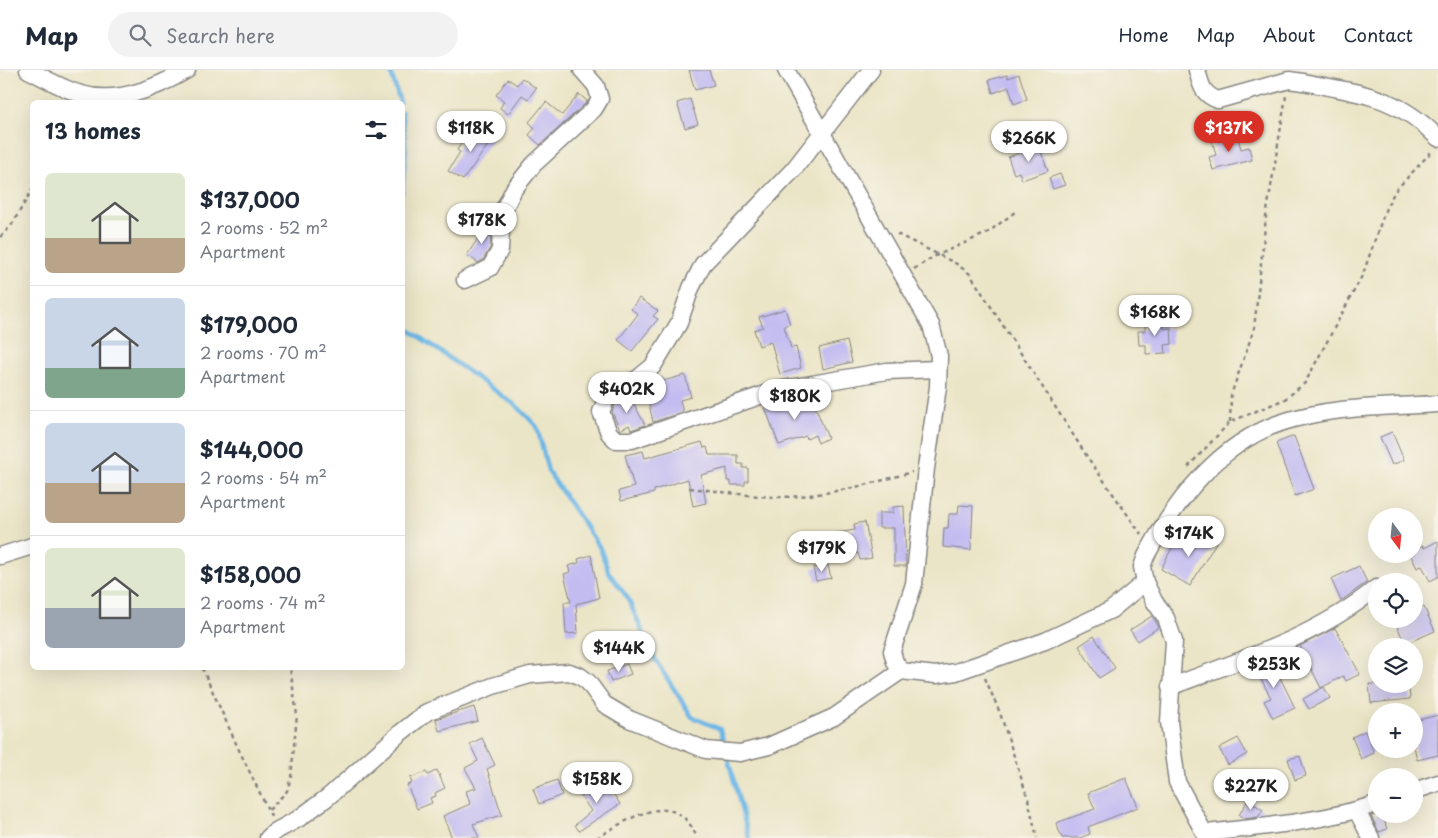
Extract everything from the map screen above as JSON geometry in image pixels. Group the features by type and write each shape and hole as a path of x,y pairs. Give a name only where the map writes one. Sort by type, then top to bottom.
{"street":[{"path":"28,70 80,94 106,99 130,95 187,70"},
{"path":"465,280 490,268 500,250 502,213 514,190 534,164 594,109 600,98 596,86 582,70"},
{"path":"786,70 931,325 939,356 938,386 926,468 914,584 892,651 894,662 901,671"},
{"path":"871,70 794,169 703,264 691,288 679,323 653,366 637,379 609,392 601,412 609,433 616,440 632,440 777,390 887,371 938,369"},
{"path":"1197,70 1201,86 1207,96 1218,100 1288,80 1392,102 1426,125 1436,144"},
{"path":"1368,807 1206,836 1177,782 1169,722 1174,641 1166,618 1154,601 1145,582 1142,567 1151,547 1194,483 1214,464 1253,437 1279,424 1309,415 1346,410 1438,404"},
{"path":"0,556 30,547"},
{"path":"272,834 298,819 328,797 399,734 427,712 493,686 530,675 569,672 580,676 588,682 604,704 629,720 706,750 740,753 769,746 834,717 901,671 936,675 980,665 1082,625 1111,610 1145,582"},
{"path":"1170,687 1282,643 1324,623 1368,595"},
{"path":"1423,788 1438,783"},
{"path":"1357,810 1371,838"}],"path":[{"path":"1230,422 1231,395 1254,329 1266,217 1288,80"},
{"path":"1273,405 1285,399 1304,382 1363,274 1386,208 1396,191 1436,144"},
{"path":"0,237 11,226 30,193"},
{"path":"903,277 938,255 987,233 1015,212"},
{"path":"890,229 910,242 955,263 970,274 1088,458 1151,547"},
{"path":"690,488 774,497 810,495 858,488 926,468"},
{"path":"980,665 1000,713 1028,799 1037,838"},
{"path":"203,670 238,750 269,810 272,834"},
{"path":"269,810 287,791 291,777 297,715 290,670"},
{"path":"597,838 626,820 664,810 675,811 684,816 697,838"}],"building":[{"path":"689,70 709,70 714,85 695,90"},
{"path":"1019,74 1027,99 1014,104 1009,87 993,93 989,80 1007,75 1008,78"},
{"path":"522,78 536,88 528,99 522,95 508,114 500,108 504,101 496,95 508,79 517,85"},
{"path":"579,94 587,101 586,103 540,145 529,135 535,128 529,122 546,102 562,115"},
{"path":"690,99 698,124 685,128 677,103"},
{"path":"482,125 495,133 463,180 448,171 460,152 457,150 464,139 471,143"},
{"path":"1046,129 1050,141 1037,145 1033,133"},
{"path":"1237,134 1241,149 1249,147 1252,160 1213,170 1209,157 1216,155 1212,140"},
{"path":"1039,146 1048,171 1022,180 1019,172 1014,174 1008,157"},
{"path":"1060,174 1065,185 1053,189 1049,178"},
{"path":"492,217 490,248 483,260 478,263 467,255"},
{"path":"639,298 658,311 653,316 658,319 632,351 618,340 638,314 631,309"},
{"path":"785,309 790,324 784,326 791,348 796,347 801,368 780,374 771,342 759,346 754,330 763,327 759,317"},
{"path":"1145,321 1164,321 1164,329 1171,328 1172,344 1165,345 1166,353 1146,354 1146,345 1139,345 1138,331 1145,331"},
{"path":"847,341 852,362 823,369 819,348"},
{"path":"685,375 691,397 680,400 683,412 653,422 645,386 650,381 662,378 663,381"},
{"path":"629,394 645,425 631,430 629,425 620,430 612,412 618,399"},
{"path":"787,398 791,408 812,399 828,438 818,443 815,435 807,439 806,436 779,445 764,405"},
{"path":"1392,432 1404,460 1392,465 1380,437"},
{"path":"1294,436 1314,489 1295,496 1276,443"},
{"path":"702,442 704,448 707,447 709,455 738,455 738,464 743,464 743,468 748,468 748,481 745,481 745,485 731,485 731,481 727,481 727,468 701,475 706,503 693,506 688,479 654,490 654,493 621,501 619,491 634,487 625,455 643,451 645,458"},
{"path":"959,505 973,506 971,550 943,547 944,528 948,528 949,514 958,514"},
{"path":"904,506 906,566 894,566 894,528 879,528 879,513 893,513 893,507"},
{"path":"865,522 872,558 860,560 858,553 822,560 820,549 829,547 828,539 838,537 837,533 855,530 854,524"},
{"path":"1203,529 1217,541 1190,586 1161,569 1177,538 1189,546"},
{"path":"1438,541 1438,577 1430,581 1422,566 1417,568 1414,563 1423,563 1423,545 1424,548"},
{"path":"591,555 599,598 576,604 578,633 566,634 564,602 571,602 564,574 570,572 568,566 579,563 578,559"},
{"path":"828,565 831,578 816,581 813,568"},
{"path":"1359,566 1367,582 1341,601 1331,579"},
{"path":"1423,607 1435,631 1419,638 1402,638 1398,628 1423,628"},
{"path":"1152,616 1159,627 1138,641 1130,630"},
{"path":"1335,628 1360,674 1346,681 1343,676 1321,688 1300,646"},
{"path":"1094,636 1115,668 1099,678 1079,646"},
{"path":"1271,659 1295,708 1273,718 1264,701 1271,698 1254,666"},
{"path":"627,664 631,674 611,682 607,671"},
{"path":"1324,687 1330,698 1309,709 1303,699"},
{"path":"1370,693 1410,693 1410,699 1371,703"},
{"path":"474,707 478,721 439,731 436,719"},
{"path":"1438,715 1438,755 1417,760 1417,758 1423,758 1423,719"},
{"path":"1365,731 1368,738 1368,756 1361,759 1352,737"},
{"path":"482,738 495,765 487,769 502,815 473,824 479,838 452,838 443,816 470,804 466,791 476,788 465,768 478,761 470,744"},
{"path":"1238,738 1247,754 1228,765 1219,748"},
{"path":"1300,756 1306,776 1295,780 1288,759"},
{"path":"437,770 445,788 435,793 436,796 430,798 432,803 417,809 407,785 412,783 410,778 426,772 428,775"},
{"path":"1126,778 1138,807 1088,827 1090,834 1080,838 1062,838 1056,823 1095,809 1088,793"},
{"path":"557,780 562,795 539,804 533,789"},
{"path":"601,781 604,786 607,784 620,804 579,831 575,825 591,811 580,795"},
{"path":"1248,800 1263,810 1258,817 1245,819 1239,815"},
{"path":"1374,823 1385,823 1387,829 1379,832"}],"waterway":[{"path":"390,70 399,100"},
{"path":"405,140 405,161"},
{"path":"405,322 407,328 518,407 537,427 548,471 600,548 609,573 627,597 656,661 692,717 720,729 725,747"},
{"path":"727,755 749,838"}]}
